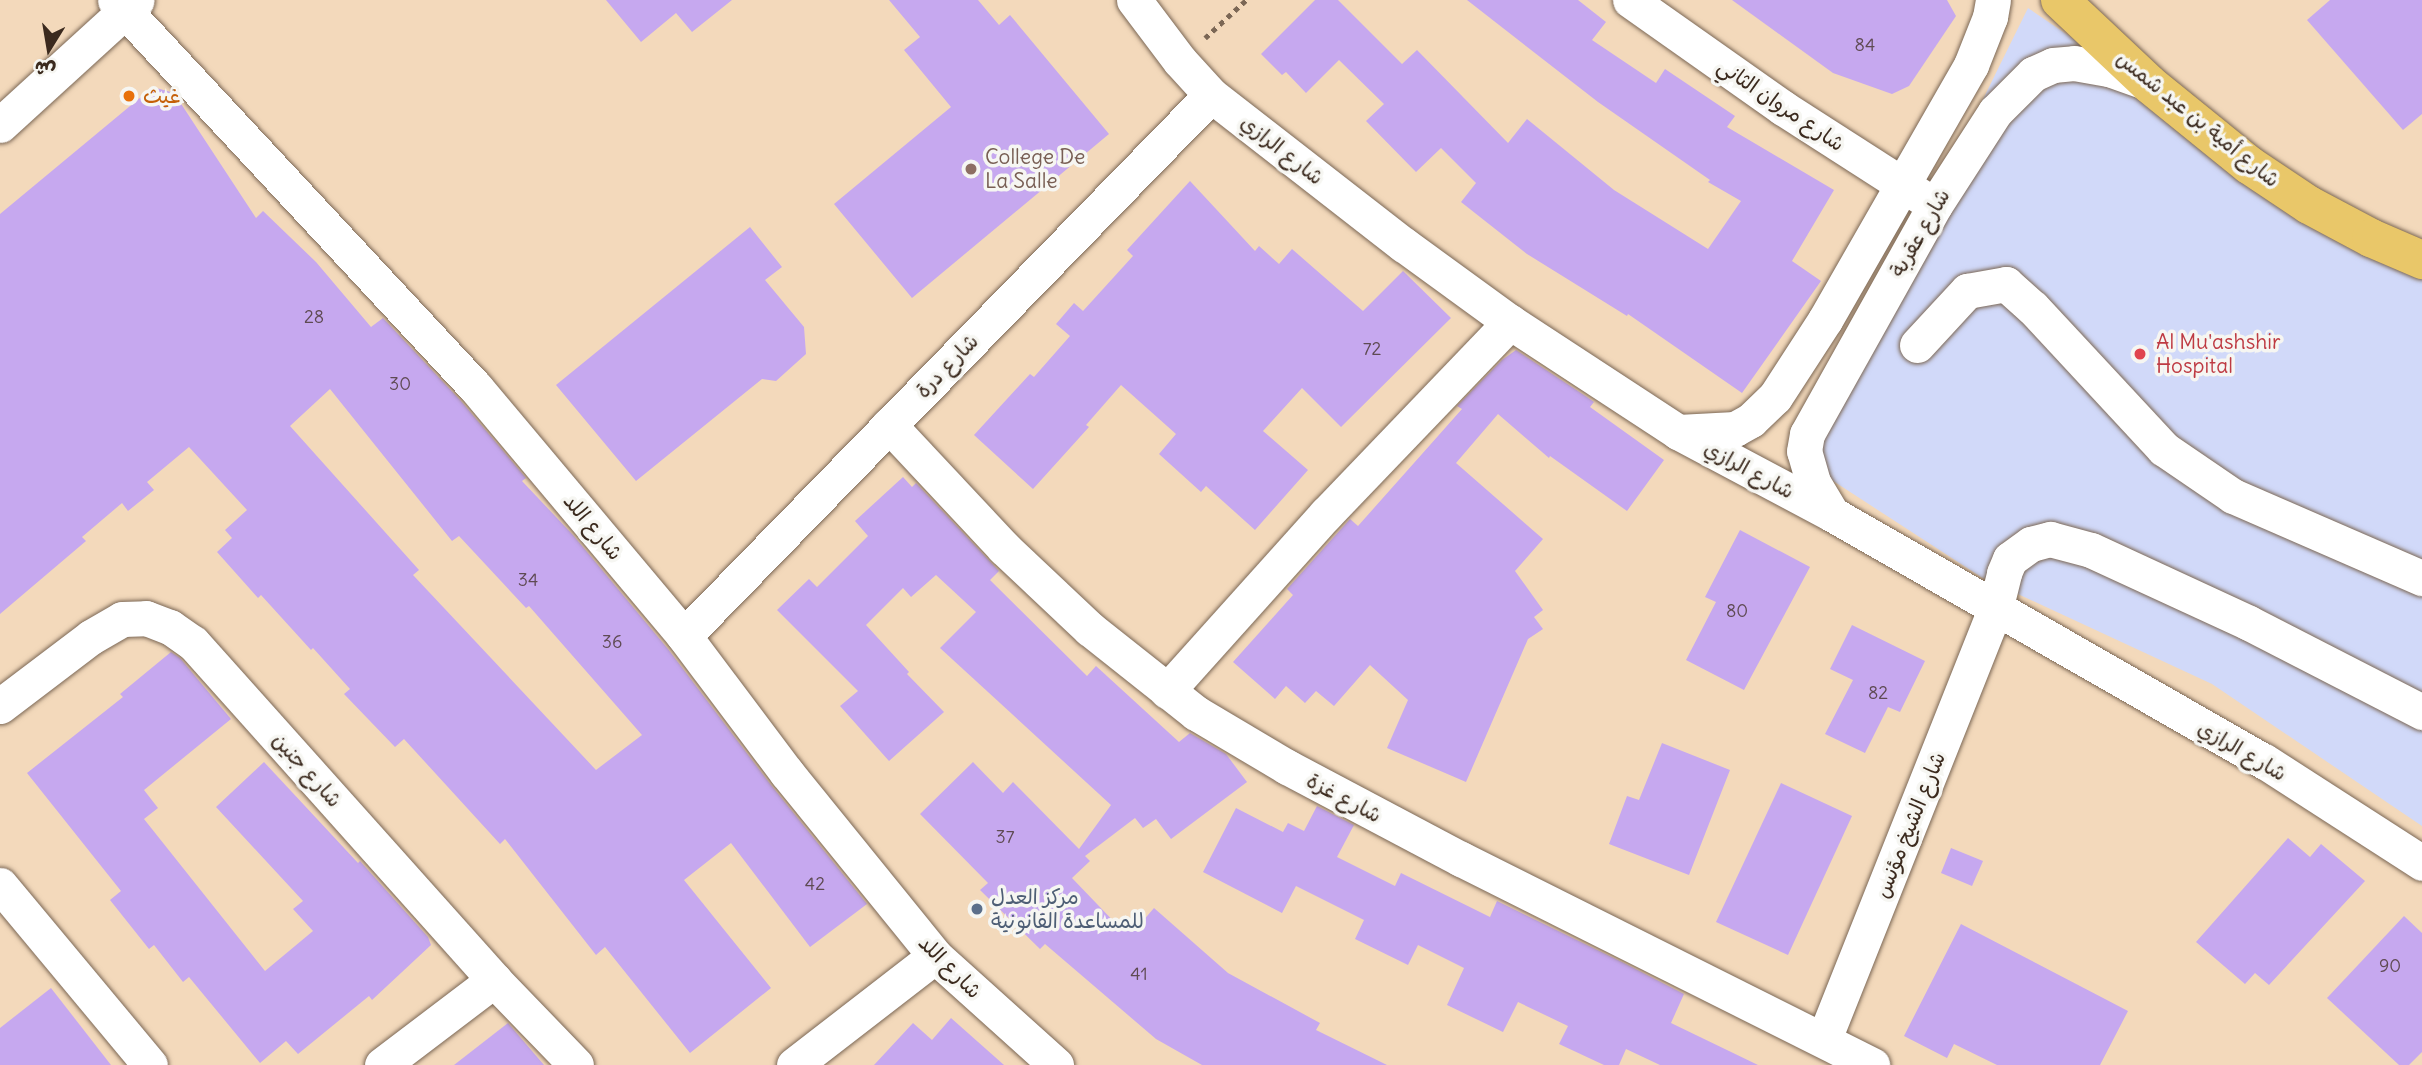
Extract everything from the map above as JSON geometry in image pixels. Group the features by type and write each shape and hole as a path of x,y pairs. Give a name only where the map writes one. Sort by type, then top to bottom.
{"main road":[{"name":"شارع أمية بن عبد شمس","path":"2060,0 2149,84 2249,165 2309,205 2371,238 2422,260"}],"street":[{"name":"شارع الرازي","path":"1134,0 1180,61 1211,95 1404,245 1510,322 1678,432 1832,514 1995,610 2264,761 2422,863"},
{"name":"شارع مروان الثاني","path":"1630,0 1783,108 1935,205"},
{"name":"شارع عقربة","path":"1678,432 1735,429 1751,420 1775,397 1825,320 1971,65 1990,18 1993,0"},
{"path":"0,125 125,4"},
{"name":"شارع اللد","path":"125,4 476,387 684,636 787,773 935,956 1056,1065"},
{"name":"شارع عقربة","path":"1832,514 1812,482 1804,451 1807,434 1935,205 1995,112 2033,74 2053,65 2074,63 2109,69 2149,84"},
{"name":"شارع درة","path":"684,636 1211,95"},
{"path":"1917,345 1967,291 2006,284 2033,307 2164,449 2234,496 2422,578"},
{"path":"1167,691 1326,514 1510,322"},
{"name":"شارع غزة","path":"890,425 1004,548 1090,629 1167,691 1239,740 1344,798 1872,1065"},
{"name":"شارع الشيخ مؤنس","path":"1824,1039 1995,610 2011,559 2031,544 2050,539 2091,550 2249,623 2422,712"},
{"name":"شارع جنين","path":"0,706 91,637 122,619 146,618 170,627 193,643 209,660 494,980 576,1065"},
{"path":"0,885 150,1065"},
{"path":"794,1065 935,956"},
{"path":"382,1065 494,980"}],"path":[{"path":"1180,61 1246,0"}],"shaded area":[{"name":"Al Mu'ashshir Hospital","path":"2028,8 2376,245 2422,243 2422,826 2212,684 1981,577 1804,462"}],"building":[{"path":"606,0 732,0 692,32 676,13 641,42"},
{"name":"College De La Salle","path":"889,0 978,0 999,25 1010,15 1109,134 912,298 834,204 951,107 904,50 920,37"},
{"path":"1315,0 1338,0 1402,64 1417,50 1508,143 1527,119 1614,190 1708,249 1741,201 1708,182 1710,180 1598,102 1467,0 1578,0 1606,22 1592,40 1656,83 1665,69 1735,116 1727,127 1834,190 1792,261 1821,281 1742,393 1628,314 1627,316 1527,254 1461,202 1476,183 1441,148 1416,172 1366,121 1384,104 1339,60 1306,93 1286,72 1282,75 1261,54"},
{"path":"1732,0 1947,0 1956,16 1909,86 1892,94 1833,73"},
{"path":"2330,0 2422,0 2422,114 2403,130 2307,20"},
{"path":"153,87 174,93 256,218 263,211 316,262 371,327 383,318 461,401 526,478 522,481 573,535 668,649 771,785 867,904 810,947 731,843 684,880 771,988 690,1053 605,947 596,955 505,839 500,844 404,739 395,747 344,694 350,689 313,648 311,650 261,595 258,598 217,552 232,538 225,530 247,510 189,447 147,482 154,490 128,511 122,503 82,537 86,541 0,614 0,214","holes":["330,389 452,541 459,536 526,608 529,606 642,735 596,770 413,575 419,570 290,426"]},
{"path":"1190,181 1255,251 1259,246 1279,264 1292,249 1363,311 1403,271 1451,318 1341,427 1302,388 1263,431 1308,470 1255,530 1206,486 1201,492 1159,454 1176,434 1121,385 1086,425 1089,427 1033,489 974,435 1030,374 1034,377 1070,336 1056,324 1074,303 1083,311 1133,256 1127,250"},
{"path":"750,227 782,267 765,280 804,327 806,354 776,381 762,379 636,481 556,385"},
{"path":"1516,350 1594,402 1590,407 1664,460 1627,511 1550,456 1549,458 1498,414 1456,463 1543,539 1515,571 1543,610 1534,617 1543,629 1528,639 1466,782 1387,748 1408,700 1370,665 1334,706 1316,691 1305,703 1286,686 1275,699 1233,662 1293,595 1287,589 1350,519 1358,526 1462,409 1457,406 1502,360"},
{"path":"903,477 912,487 916,483 999,571 990,580 1087,676 1096,666 1179,742 1190,733 1226,754 1247,782 1171,839 1156,819 1143,828 1135,818 1085,856 1090,861 1072,878 1122,930 1128,923 1136,929 1154,908 1228,973 1320,1023 1316,1030 1387,1065 1202,1065 1156,1039 1045,944 1040,949 980,890 988,883 920,814 973,762 1003,793 1013,782 1079,849 1111,805 940,648 976,612 936,575 911,597 903,588 866,625 909,672 907,674 944,712 889,761 840,706 858,691 777,610 809,579 817,587 868,536 855,521"},
{"path":"1740,530 1810,567 1744,690 1686,660 1716,602 1705,597"},
{"path":"1852,625 1925,661 1900,712 1888,707 1865,753 1825,734 1853,680 1830,669"},
{"path":"171,652 180,658 231,719 144,790 158,808 144,819 265,971 313,931 293,909 303,901 216,807 264,762 358,863 360,861 428,937 431,945 372,1000 369,996 298,1054 286,1041 260,1063 189,977 183,982 154,945 149,949 110,900 121,891 27,773 123,697 120,694"},
{"path":"1662,743 1730,770 1689,875 1609,844 1627,796 1639,800"},
{"path":"1781,783 1852,816 1788,955 1716,922"},
{"path":"1317,806 1354,825 1337,857 1395,886 1401,873 1490,917 1497,901 1624,963 1684,994 1671,1023 1758,1065 1660,1065 1626,1049 1619,1065 1604,1065 1559,1044 1568,1026 1518,1002 1503,1032 1447,1005 1464,968 1418,945 1408,965 1355,939 1364,920 1296,886 1282,913 1203,872 1236,808 1283,832 1288,823 1304,831"},
{"path":"2288,838 2310,857 2321,844 2365,881 2269,985 2255,973 2245,984 2196,942"},
{"path":"1951,848 1983,861 1972,886 1941,873"},
{"path":"2404,916 2422,933 2422,1052 2409,1065 2399,1065 2327,998"},
{"path":"1961,924 2128,1011 2100,1065 1997,1065 1954,1044 1947,1058 1904,1036"},
{"path":"51,988 111,1065 0,1065 0,1028"},
{"path":"951,1018 1004,1065 874,1065 913,1023 932,1040"},
{"path":"508,1023 544,1065 454,1065"}],"place":[{"name":"غيث","path":"129,96"},
{"name":"College De La Salle","path":"971,169"},
{"name":"Al Mu'ashshir Hospital","path":"2140,354"},
{"name":"مركز العدل للمساعدة القانونية","path":"977,909"}]}
